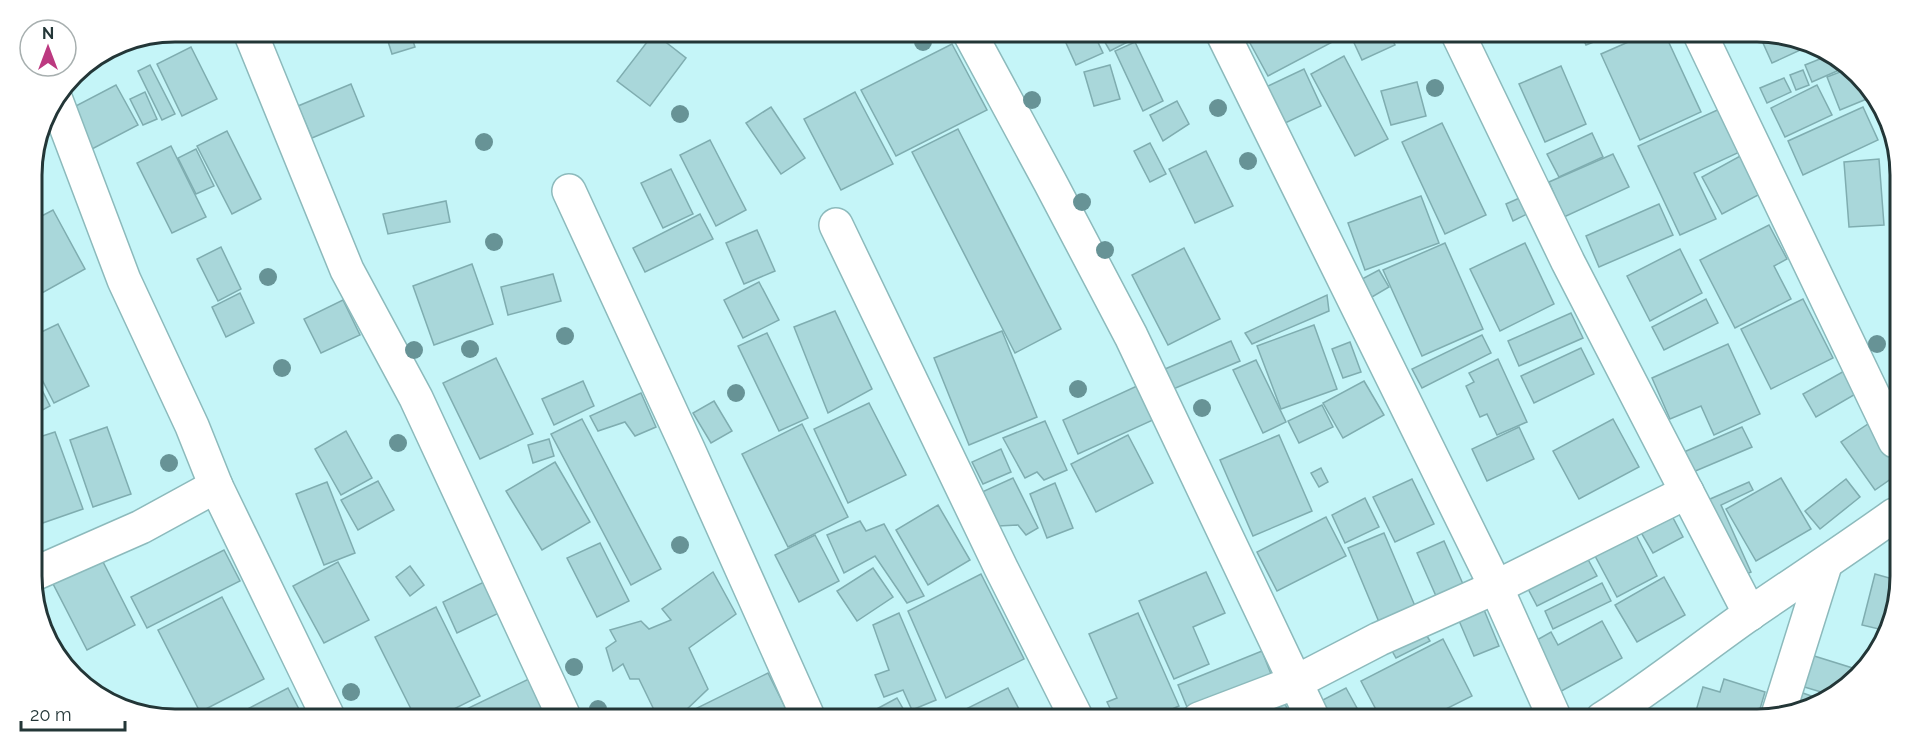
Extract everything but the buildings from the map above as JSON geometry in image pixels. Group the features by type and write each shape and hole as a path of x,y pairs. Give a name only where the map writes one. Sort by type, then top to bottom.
{"street":[{"path":"254,42 347,270 416,398 560,709"},
{"path":"974,42 1131,336 1308,709"},
{"path":"1227,42 1496,587 1551,709"},
{"path":"1462,42 1568,262 1750,614"},
{"path":"1704,42 1890,431"},
{"path":"60,109 124,280 192,426 216,486 323,709"},
{"path":"568,191 684,439 805,709"},
{"path":"836,225 1001,568 1072,709"},
{"path":"42,570 141,526 216,486"},
{"path":"1225,709 1296,682 1379,639 1496,587 1687,492"},
{"path":"1618,709 1890,518"},
{"path":"1781,706 1825,565"}]}
